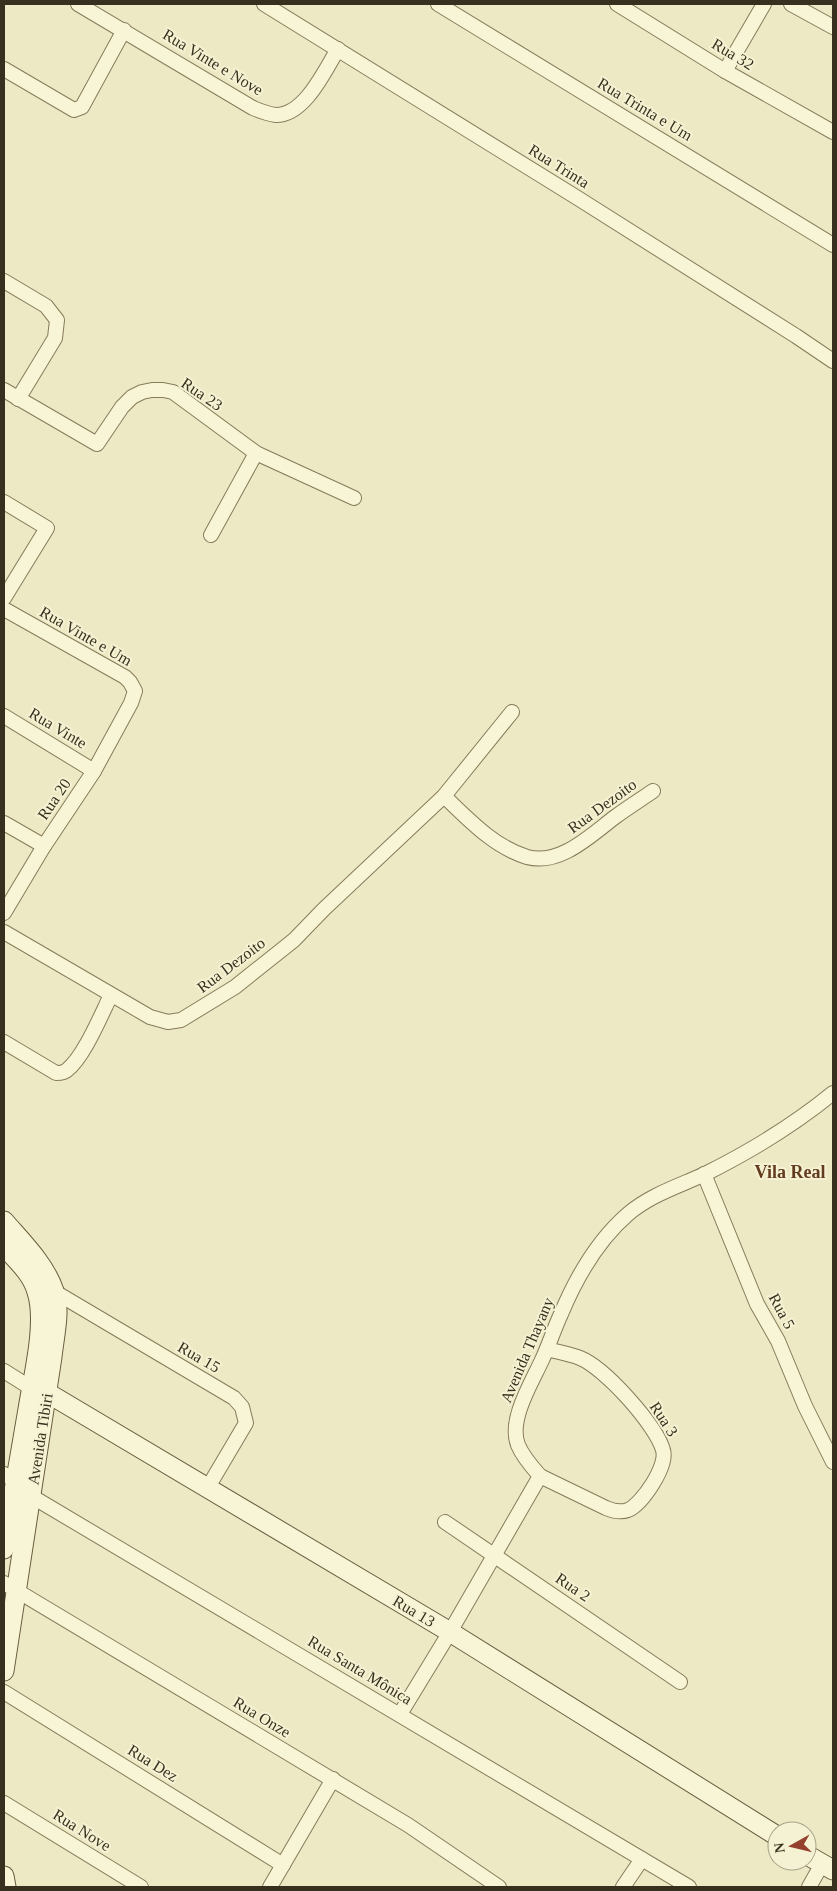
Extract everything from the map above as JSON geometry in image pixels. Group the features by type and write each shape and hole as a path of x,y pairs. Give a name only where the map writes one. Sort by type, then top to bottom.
{"street":[{"name":"Rua Vinte e Nove","path":"78,4 253,108 276,115 289,112 299,106 312,91 338,48"},
{"name":"Rua Trinta","path":"264,4 338,48 748,305 833,361"},
{"name":"Rua Trinta e Um","path":"438,4 833,245"},
{"name":"Rua 32","path":"616,4 725,71 833,132"},
{"path":"725,71 764,4"},
{"path":"791,4 833,27"},
{"path":"4,69 74,110 79,109 124,30"},
{"path":"4,281 46,306 57,320 55,338 18,398 4,390"},
{"name":"Rua 23","path":"18,398 97,444 122,407 132,397 152,390 173,392 256,453 354,498"},
{"path":"211,535 256,453"},
{"path":"4,502 47,528 4,598"},
{"name":"Rua Vinte e Um","path":"4,609 125,677 135,691 131,703"},
{"name":"Rua 20","path":"4,913 44,846 94,771 131,703"},
{"name":"Rua Dezoito","path":"4,932 150,1017 168,1022 181,1020 235,987 294,940 324,909 444,796 512,712"},
{"name":"Rua Vinte","path":"4,716 94,771"},
{"name":"Rua Dezoito","path":"444,796 473,823 506,848 528,857 538,858 565,853 653,791"},
{"path":"4,823 44,846"},
{"path":"5,1045 56,1073 67,1070 78,1059 111,995"},
{"name":"Avenida Thayany","path":"540,1476 517,1444 516,1432 519,1408 573,1289 591,1258 610,1233 628,1214 650,1200 756,1147 805,1116 833,1093"},
{"name":"Rua 5","path":"704,1174 757,1304 778,1341 805,1406 833,1462"},
{"name":"Avenida Tibiri","path":"4,1221 36,1258 54,1292 56,1310 52,1357 10,1478 4,1549"},
{"name":"Avenida Tibiri","path":"4,1246 28,1273 37,1291 40,1307 39,1390 31,1496 10,1588 4,1671"},
{"path":"4,1258 28,1273"},
{"name":"Rua 15","path":"54,1292 234,1398 242,1407 246,1424 207,1489"},
{"name":"Rua 3","path":"540,1476 615,1512 624,1511 630,1509 651,1485 662,1466 664,1455 657,1437 646,1422 605,1375 580,1358 547,1349"},
{"name":"Rua 13","path":"4,1371 450,1632 767,1830"},
{"path":"400,1714 450,1632 540,1476"},
{"name":"Rua Santa Mônica","path":"10,1478 31,1496 689,1887"},
{"name":"Rua 2","path":"444,1522 680,1682"},
{"name":"Rua Onze","path":"10,1588 333,1779 408,1825 499,1887"},
{"name":"Rua Dez","path":"4,1692 283,1865"},
{"path":"270,1887 333,1779"},
{"name":"Rua Nove","path":"4,1803 141,1887"},
{"path":"623,1887 642,1859"},
{"path":"809,1887 821,1863"},
{"path":"4,1876 6,1887"}],"district":[{"name":"Vila Real","path":"790,1172"}]}
